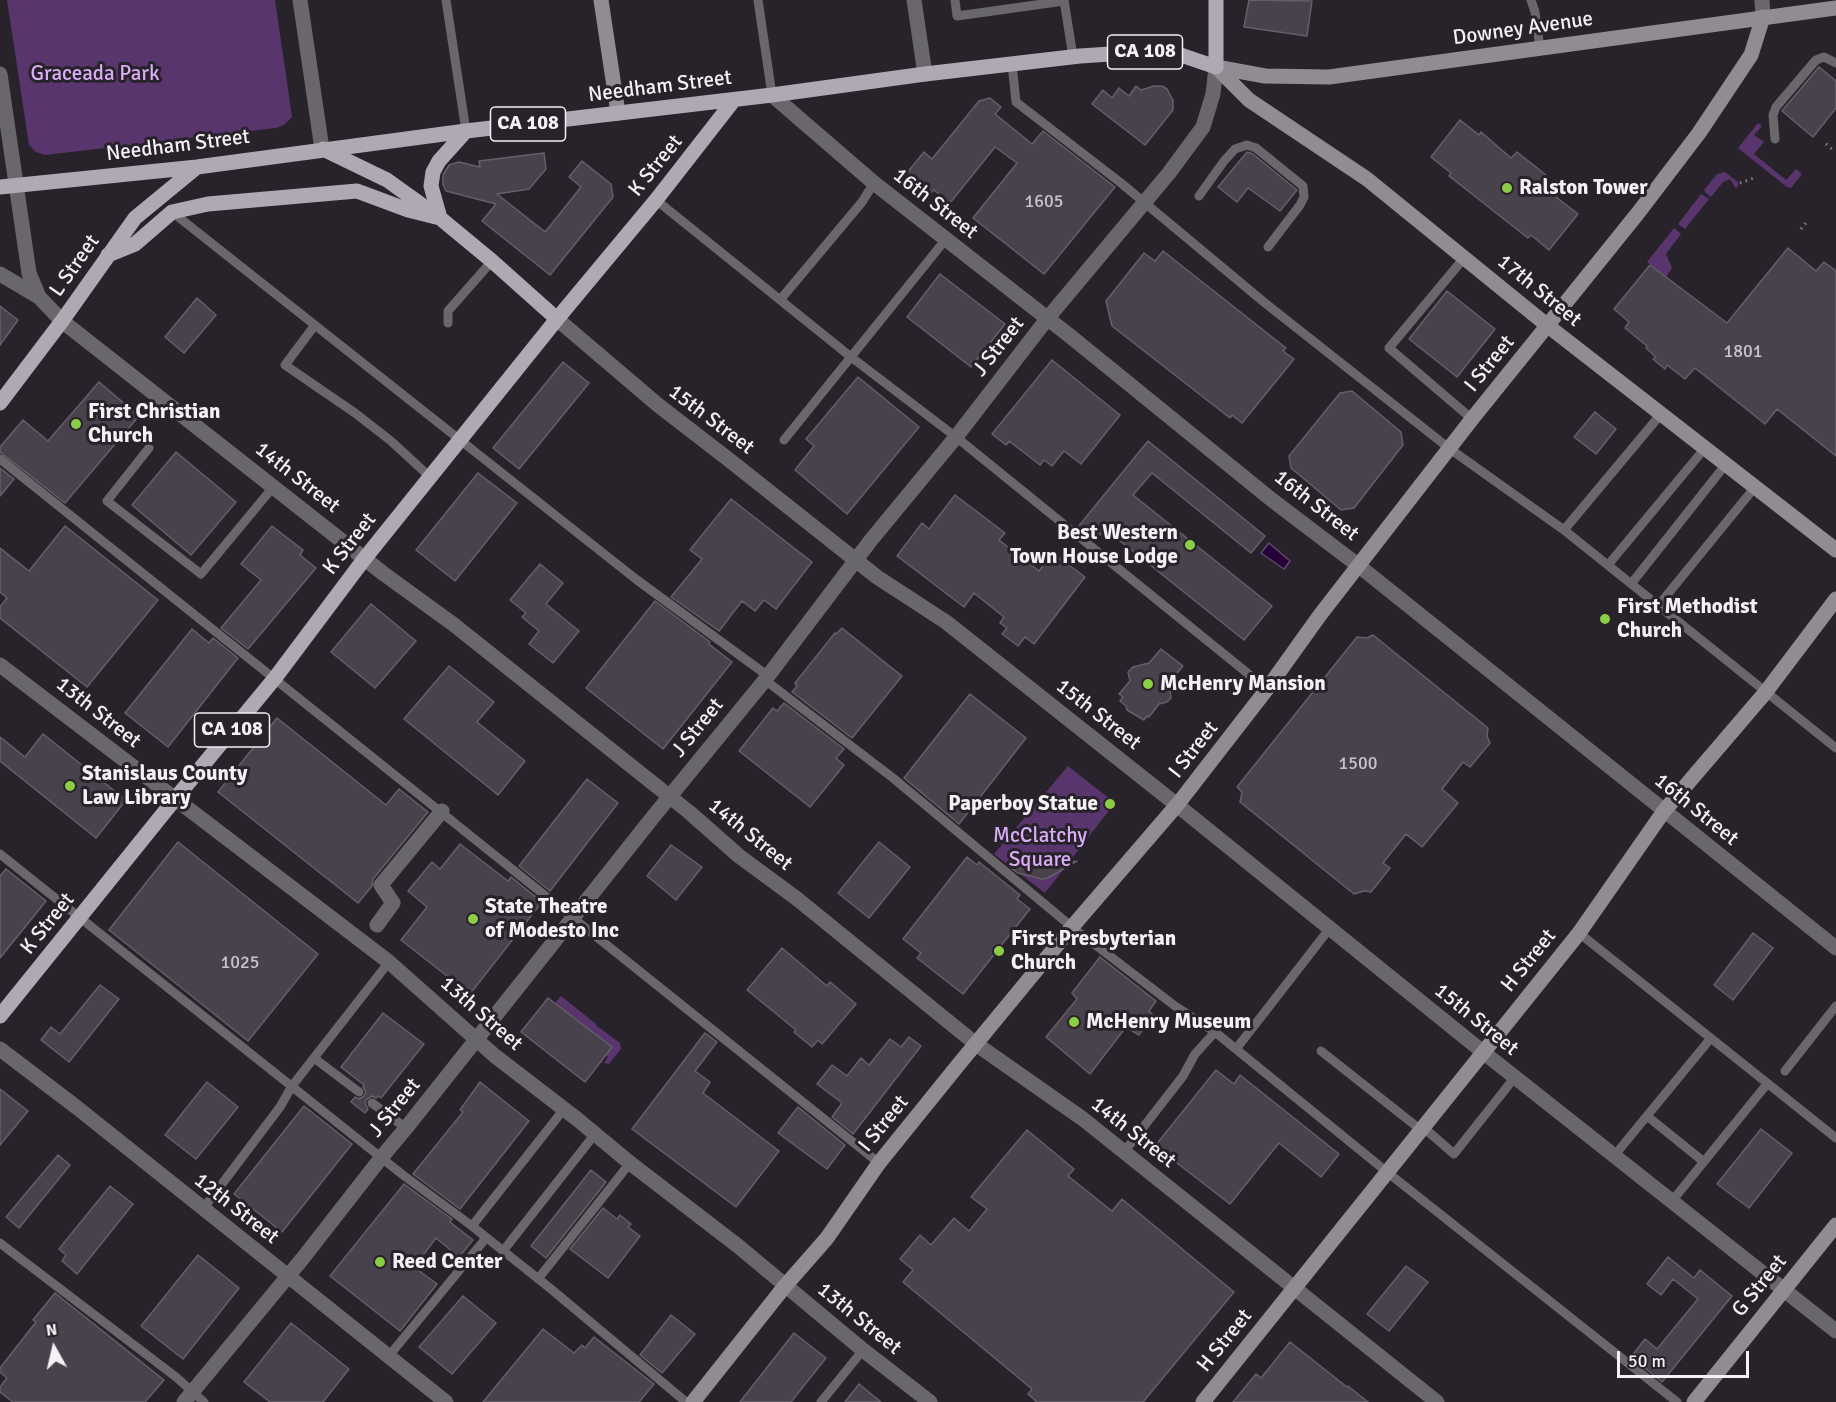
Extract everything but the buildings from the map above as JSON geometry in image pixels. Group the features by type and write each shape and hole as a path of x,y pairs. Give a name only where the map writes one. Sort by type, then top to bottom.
{"main road":[{"path":"601,0 618,113"},
{"path":"1216,0 1216,67"},
{"name":"Downey Avenue","path":"1216,67 1265,76 1329,77 1836,8"},
{"name":"I Street","path":"693,1402 826,1238 879,1163 1072,927 1178,805 1267,689 1320,615 1472,419 1699,134 1752,55 1763,17"},
{"name":"Needham Street","path":"0,187 197,167 322,149 1073,57 1156,51 1175,53 1216,67"},
{"name":"17th Street","path":"1216,67 1249,100 1367,179 1548,326 1836,550"},
{"name":"K Street","path":"0,1016 275,678 365,558 656,200 734,99"},
{"path":"108,255 135,244 172,212 208,204 357,191 408,210 440,218 432,186 433,172 439,161 466,131"},
{"name":"15th Street","path":"322,149 387,180 440,218 557,320"},
{"name":"L Street","path":"0,402 62,321 135,218 197,167"},
{"name":"H Street","path":"1203,1402 1578,933 1664,811 1765,693 1836,599"},
{"name":"G Street","path":"1694,1402 1836,1225"}],"street":[{"path":"300,0 322,149"},
{"path":"914,0 926,74"},
{"path":"1762,0 1763,17"},
{"name":"J Street","path":"188,1397 288,1276 766,678 856,560 956,437 1047,319 1203,127 1213,94 1216,67"},
{"name":"14th Street","path":"0,74 29,273 39,297"},
{"name":"16th Street","path":"772,95 874,183 1272,500 1359,566 1836,948"},
{"name":"14th Street","path":"0,274 39,297 62,321 453,624 670,796 739,856 805,905 976,1044 1083,1119 1437,1402"},
{"name":"15th Street","path":"557,320 658,405 877,577 946,622 1178,805 1483,1052 1836,1331"},
{"name":"13th Street","path":"0,664 389,962 495,1056 738,1246 863,1350 930,1402"},
{"path":"377,925 393,903 381,885 442,812"},
{"name":"12th Street","path":"0,1049 446,1402"}],"lane":[{"path":"446,0 466,131"},
{"path":"758,0 772,95"},
{"path":"955,0 957,15 1064,1 1073,57"},
{"path":"1531,0 1540,48"},
{"path":"1775,139 1773,115 1776,107 1816,60 1824,57 1836,63"},
{"path":"1012,64 1016,102 1450,449 1564,530 1836,748"},
{"path":"1200,196 1235,149 1247,145 1256,148 1302,186 1304,197 1268,247"},
{"path":"780,300 874,183"},
{"path":"656,200 851,357 956,437 1267,689"},
{"path":"172,212 637,580 893,778 1072,927 1175,1006 1215,1032 1677,1402"},
{"path":"784,440 946,239"},
{"path":"1464,258 1389,348 1472,419"},
{"path":"448,323 448,311 492,261"},
{"path":"315,325 285,365 355,413 391,441 430,477"},
{"path":"1564,530 1661,414"},
{"path":"148,448 107,501 201,574 273,486"},
{"path":"1608,565 1706,448"},
{"path":"0,459 879,1163"},
{"path":"1631,584 1725,464"},
{"path":"1658,606 1755,487"},
{"path":"0,854 381,1158 472,1226 686,1402"},
{"path":"1236,1049 1330,928"},
{"path":"1578,933 1836,1138"},
{"path":"203,1209 280,1107 292,1086 389,962"},
{"path":"1785,1071 1836,1006"},
{"path":"1124,1152 1183,1076 1195,1054 1215,1032"},
{"path":"1614,1156 1711,1038"},
{"path":"1321,1051 1454,1154 1515,1077"},
{"path":"314,1058 359,1092"},
{"path":"1672,1201 1767,1084"},
{"path":"372,1103 406,1128"},
{"path":"472,1226 564,1109"},
{"path":"1647,1116 1704,1162"},
{"path":"503,1251 595,1134"},
{"path":"538,1279 630,1163"},
{"path":"388,1357 486,1238"},
{"path":"0,1243 91,1311 188,1397 204,1402"},
{"path":"821,1402 863,1350"}],"path":[{"path":"1826,144 1834,151"},
{"path":"1740,183 1754,178"},
{"path":"1801,229 1808,220"}],"green space":[{"name":"Graceada Park","path":"7,0 275,0 292,117 284,125 276,128 45,155 36,152 29,145"},
{"path":"1758,123 1762,126 1754,135 1764,142 1754,154 1786,180 1796,169 1802,174 1791,188 1738,148"},
{"path":"1725,172 1739,183 1736,189 1730,179 1723,182 1711,197 1704,190 1717,174"},
{"path":"1701,194 1709,199 1685,229 1678,224"},
{"path":"1674,228 1681,234 1666,254 1672,268 1666,277 1647,262"},
{"name":"McClatchy Square","path":"1068,766 1115,803 1045,893 994,854"},
{"path":"561,996 620,1043 621,1049 609,1064 604,1063 612,1047 555,1003"}],"shaded area":[{"path":"1269,543 1290,561 1284,569 1261,553"}],"place":[{"name":"Ralston Tower","path":"1507,188"},
{"name":"First Christian Church","path":"76,424"},
{"name":"Best Western Town House Lodge","path":"1190,545"},
{"name":"First Methodist Church","path":"1605,619"},
{"name":"McHenry Mansion","path":"1148,684"},
{"name":"Stanislaus County Law Library","path":"70,786"},
{"name":"Paperboy Statue","path":"1110,804"},
{"name":"State Theatre of Modesto Inc","path":"473,919"},
{"name":"First Presbyterian Church","path":"999,951"},
{"name":"McHenry Museum","path":"1074,1022"},
{"name":"Reed Center","path":"380,1262"}]}
